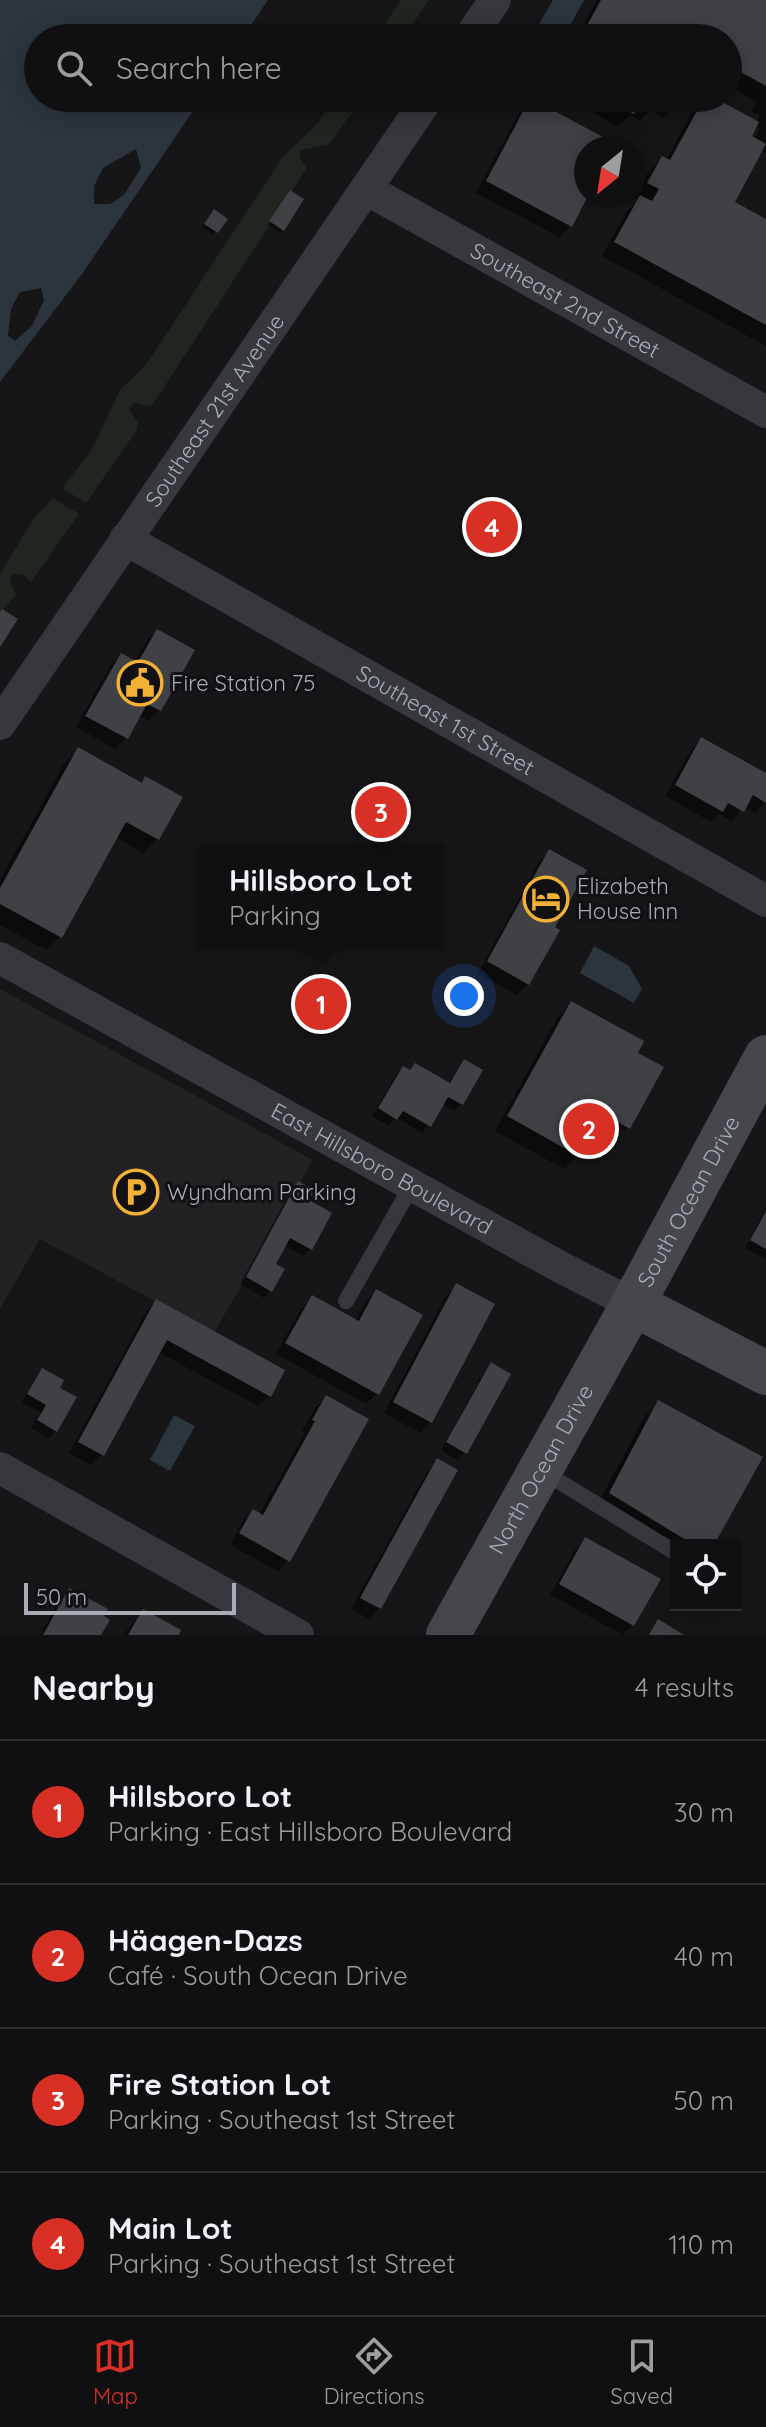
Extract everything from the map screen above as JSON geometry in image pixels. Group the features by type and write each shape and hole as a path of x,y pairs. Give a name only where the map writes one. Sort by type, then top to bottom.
{"main road":[{"name":"South Ocean Drive","path":"633,1304 766,1057"},
{"name":"East Hillsboro Boulevard","path":"633,1304 766,1373"},
{"name":"North Ocean Drive","path":"448,1635 633,1304"}],"street":[{"path":"479,24 495,0"},
{"name":"Southeast 21st Avenue","path":"0,724 418,112"},
{"name":"Southeast 2nd Street","path":"366,189 766,412"},
{"name":"Southeast 1st Street","path":"125,539 766,901"},
{"name":"East Hillsboro Boulevard","path":"0,958 633,1304"},
{"path":"0,1468 298,1635"}],"lane":[{"path":"346,1301 412,1185"},
{"path":"540,1470 670,1549"}],"shaded area":[{"path":"0,0 268,0 252,24 24,24 24,112 192,112 82,274 0,382"},
{"path":"401,0 429,0 413,24 385,24"},
{"path":"553,0 584,0 571,24 539,24"},
{"path":"325,112 353,112 328,145 300,150 300,158 307,168 153,404 146,406 134,402 129,410 138,422 137,430 86,503 62,488 92,449 120,390 146,365 282,158"},
{"path":"53,498 79,514 31,582 24,575 12,574 10,580 16,595 0,612 0,574 34,518"},
{"path":"594,946 629,966 642,989 634,1003 580,973"},
{"name":"Wyndham Parking","path":"0,989 313,1160 214,1333 40,1239 0,1309"},
{"path":"174,1415 195,1426 170,1471 150,1460"}],"pier":[{"path":"136,149 141,168 124,195 110,204 94,204 94,186 103,168"},
{"path":"41,288 44,300 32,326 15,341 8,336 11,309 20,292"}],"building":[{"path":"601,0 766,0 766,86 742,73 742,24 588,24"},
{"path":"523,112 556,112 601,136 574,136 574,208 582,208 572,227 486,181"},
{"path":"696,112 741,112 759,122 752,136 766,144 735,202 766,219 766,325 614,242 633,208 646,208 646,198 652,201 659,189 647,183 662,156 670,160"},
{"path":"290,190 304,199 284,231 269,221"},
{"path":"214,209 228,219 218,233 204,224"},
{"path":"2,609 18,619 0,647 0,612"},
{"name":"Fire Station 75","path":"157,629 195,650 161,711 147,704 128,739 85,716 121,653 138,662"},
{"path":"701,737 766,773 766,803 753,795 744,812 728,803 723,812 675,785"},
{"path":"78,747 142,783 145,776 183,797 159,840 126,822 62,938 0,904 0,888"},
{"name":"Elizabeth House Inn","path":"549,849 587,870 555,927 560,930 529,985 487,961"},
{"path":"571,1001 644,1041 638,1053 664,1067 630,1129 604,1114 580,1157 507,1116"},
{"path":"464,1059 483,1070 463,1105 448,1097 431,1127 403,1111 397,1120 378,1108 403,1066 410,1070 415,1063 450,1083"},
{"path":"298,1181 315,1190 309,1200 332,1213 312,1250 290,1238 276,1264 285,1269 272,1292 246,1277"},
{"path":"766,1211 766,1249 750,1240"},
{"path":"456,1283 495,1304 432,1423 393,1402"},
{"path":"376,1289 423,1315 379,1395 285,1343 312,1295 359,1321"},
{"path":"156,1299 285,1370 271,1397 167,1340 104,1456 78,1442"},
{"path":"491,1362 511,1374 467,1454 446,1442"},
{"path":"42,1368 64,1380 60,1388 77,1397 57,1432 37,1420 46,1405 27,1394"},
{"path":"326,1395 369,1419 290,1562 239,1533 253,1509 263,1515"},
{"path":"658,1400 763,1457 717,1539 684,1539 609,1493"},
{"path":"437,1458 458,1470 381,1609 360,1598"},
{"path":"585,1537 661,1579 634,1626 559,1584"},
{"path":"69,1588 108,1609 104,1616 110,1620 101,1635 43,1635"},
{"path":"143,1609 181,1630 179,1635 128,1635"},
{"path":"658,1619 684,1635 649,1635"}],"place":[{"name":"Main Lot","path":"492,527"},
{"name":"Fire Station 75","path":"140,683"},
{"name":"Fire Station Lot","path":"381,812"},
{"name":"Elizabeth House Inn","path":"546,899"},
{"name":"Hillsboro Lot","path":"321,1004"},
{"name":"Häagen-Dazs","path":"589,1129"},
{"name":"Wyndham Parking","path":"136,1192"}]}
